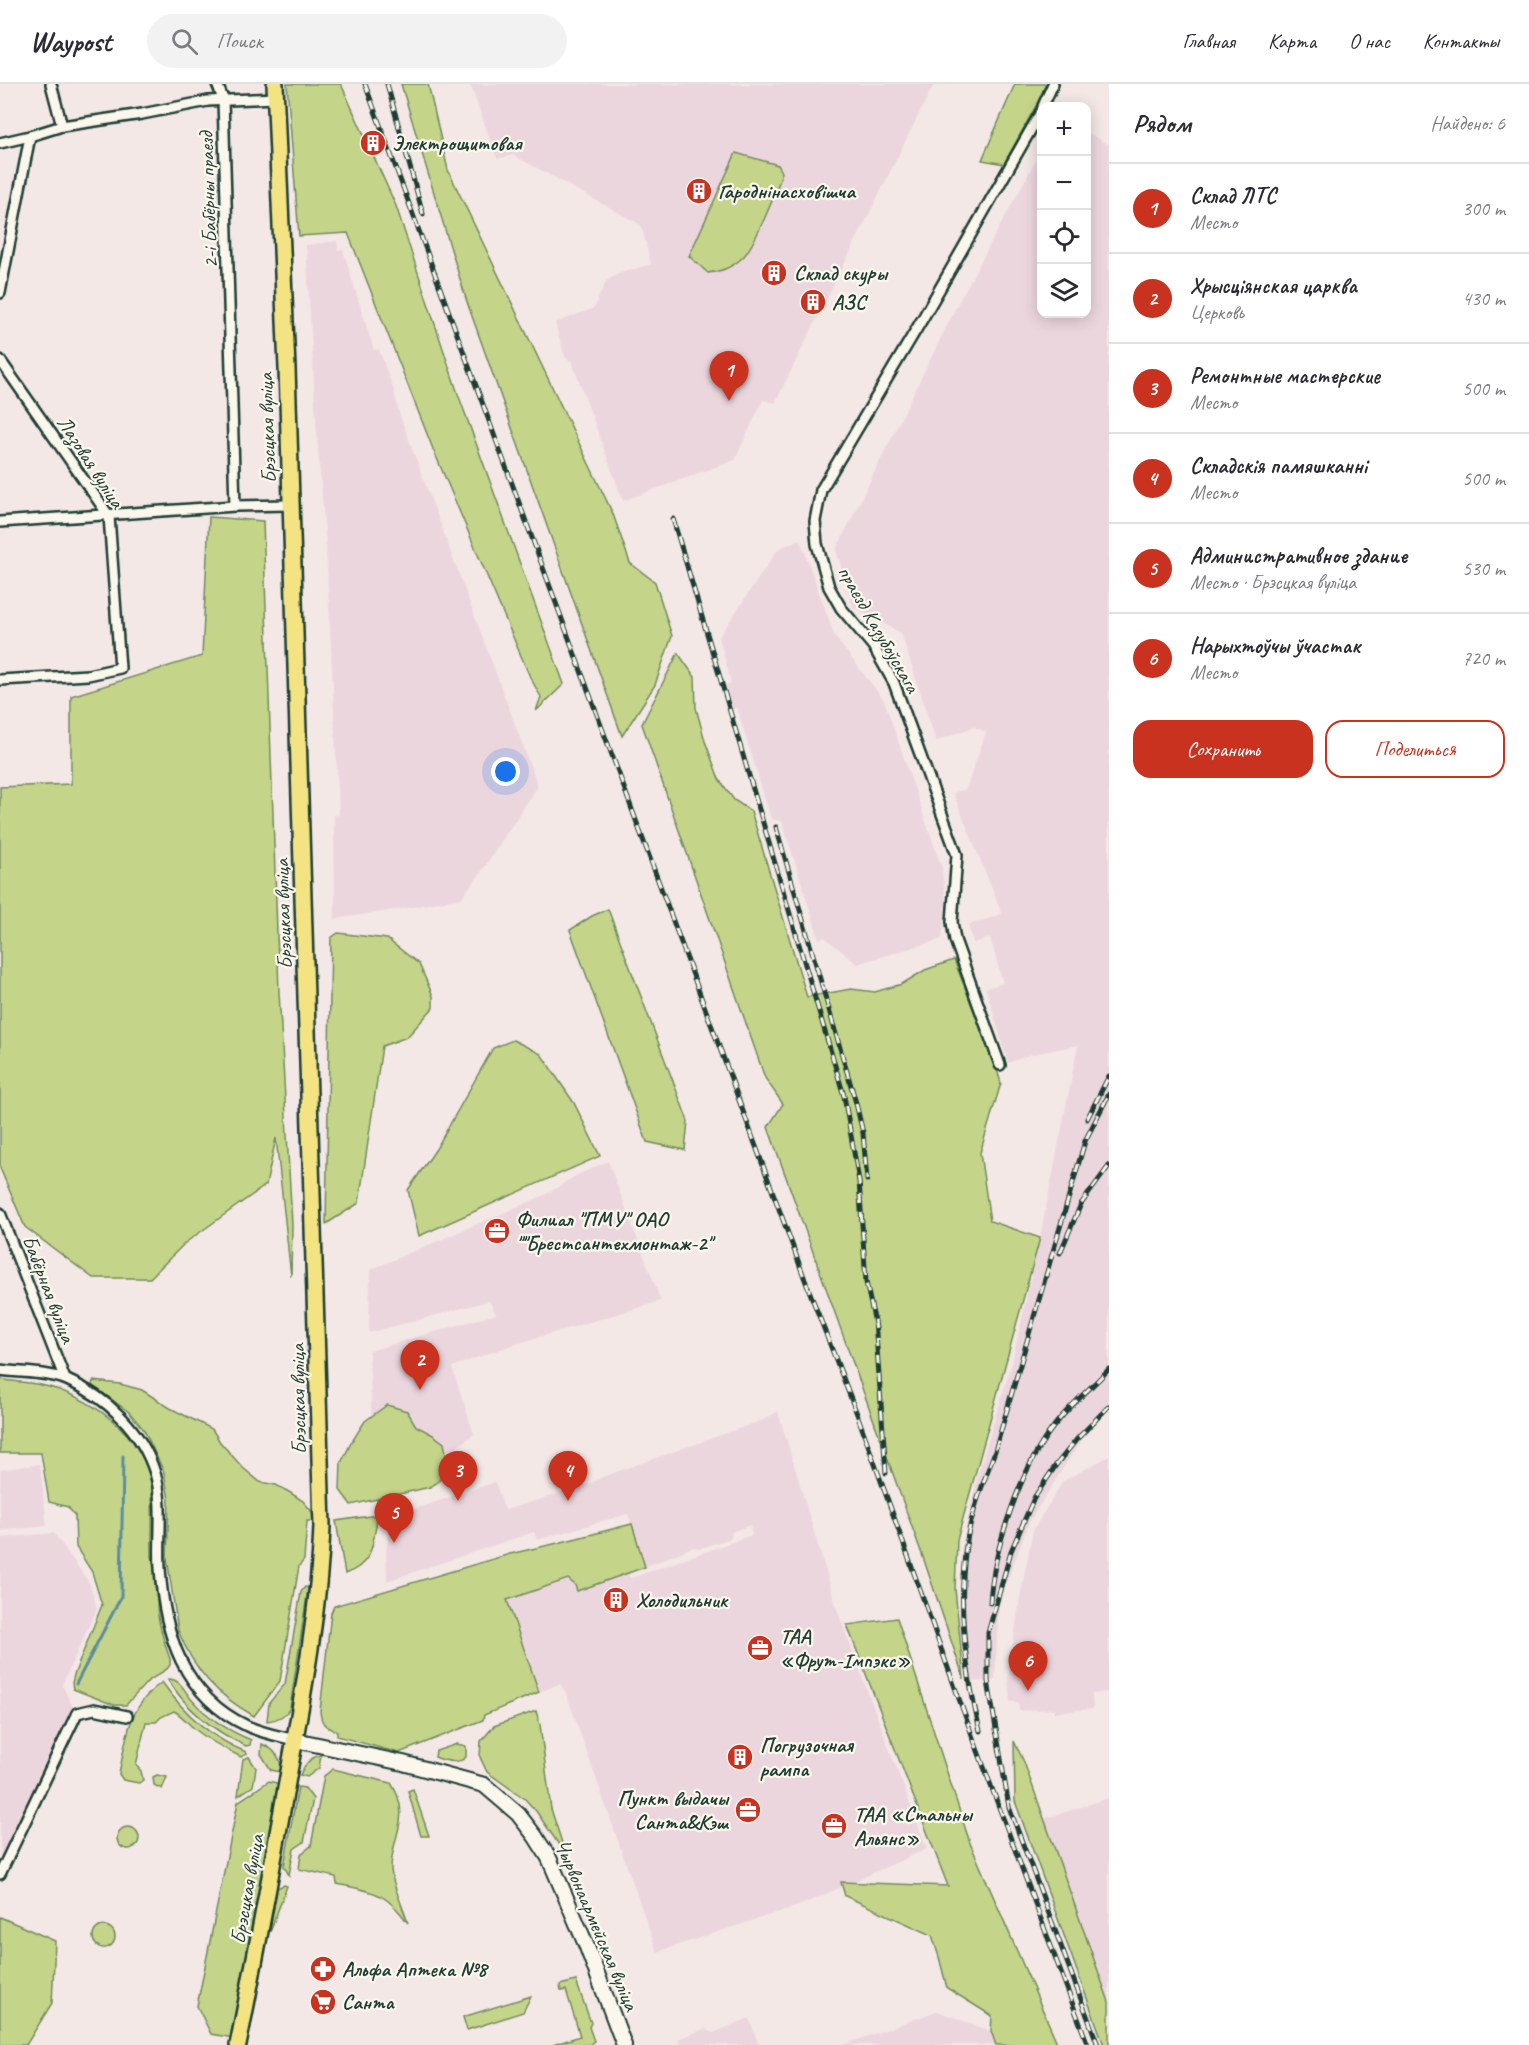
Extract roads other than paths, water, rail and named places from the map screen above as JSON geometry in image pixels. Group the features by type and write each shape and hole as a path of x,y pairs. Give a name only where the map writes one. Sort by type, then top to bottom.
{"main road":[{"name":"Брэсцкая вуліца","path":"238,2045 295,1740 316,1601 322,1526 291,505 275,91"}],"street":[{"path":"0,143 62,126 51,84"},
{"path":"217,84 223,99 275,91"},
{"name":"праезд Казубоўскага","path":"1045,102 1053,84"},
{"name":"2-і Бабёрны праезд","path":"62,126 223,99 235,506"},
{"name":"праезд Казубоўскага","path":"1000,1065 955,940 952,922 957,855 894,683 873,646 841,608 829,587 817,544 815,521 821,490 923,318 1037,117"},
{"path":"0,293 30,136"},
{"name":"Лазовая вуліца","path":"0,360 109,516 120,668 88,675 0,680"},
{"path":"0,522 235,506 291,505"},
{"name":"Бабёрная вуліца","path":"0,1213 65,1379"},
{"path":"0,1370 65,1379 93,1394 124,1420 143,1444 155,1473 159,1493 160,1568 165,1614 176,1652 186,1672 200,1691 226,1714 261,1732 295,1740"},
{"path":"0,1874 77,1713 94,1709 127,1716"},
{"name":"Чырвонаармейская вуліца","path":"295,1740 403,1763 484,1785 518,1814 549,1858 565,1893 624,2045"}],"waterway":[{"path":"76,1684 121,1597 123,1456"}],"railway":[{"path":"365,84 1088,2045"},
{"path":"387,84 423,214"},
{"path":"673,519 844,1096 859,1181 866,1282 876,1328"},
{"path":"776,827 856,1103 863,1133 867,1180"},
{"path":"1087,1119 1109,1076"},
{"path":"980,1731 967,1665 963,1620 963,1575 967,1540 1085,1141 1109,1094"},
{"path":"1060,1253 1081,1204 1109,1166"},
{"path":"875,1320 886,1473"},
{"path":"990,1603 992,1582 1003,1534 1030,1464 1060,1418 1109,1369"},
{"path":"1098,2045 1009,1807 988,1681 988,1633 1011,1551 1034,1498 1077,1439 1109,1406"}],"place":[{"name":"Электрощитовая","path":"373,143"},
{"name":"Гароднінасховішча","path":"699,191"},
{"name":"Склад скуры","path":"774,273"},
{"name":"АЗС","path":"813,302"},
{"name":"Склад ЛТС","path":"729,401"},
{"name":"Филиал \"ПМУ\" ОАО \"\"Брестсантехмонтаж-2\"","path":"497,1231"},
{"name":"Хрысціянская царква","path":"420,1390"},
{"name":"Ремонтные мастерские","path":"458,1501"},
{"name":"Складскія памяшканні","path":"568,1501"},
{"name":"Административное здание","path":"394,1543"},
{"name":"Холодильник","path":"616,1600"},
{"name":"ТАА «Фрут-Імпэкс»","path":"760,1648"},
{"name":"Нарыхтоўчы ўчастак","path":"1028,1691"},
{"name":"Погрузочная рампа","path":"740,1757"},
{"name":"Пункт выдачы Санта&Кэш","path":"748,1810"},
{"name":"ТАА «Стальны Альянс»","path":"834,1826"},
{"name":"Альфа Аптека №8","path":"323,1969"},
{"name":"Санта","path":"323,2002"}]}
